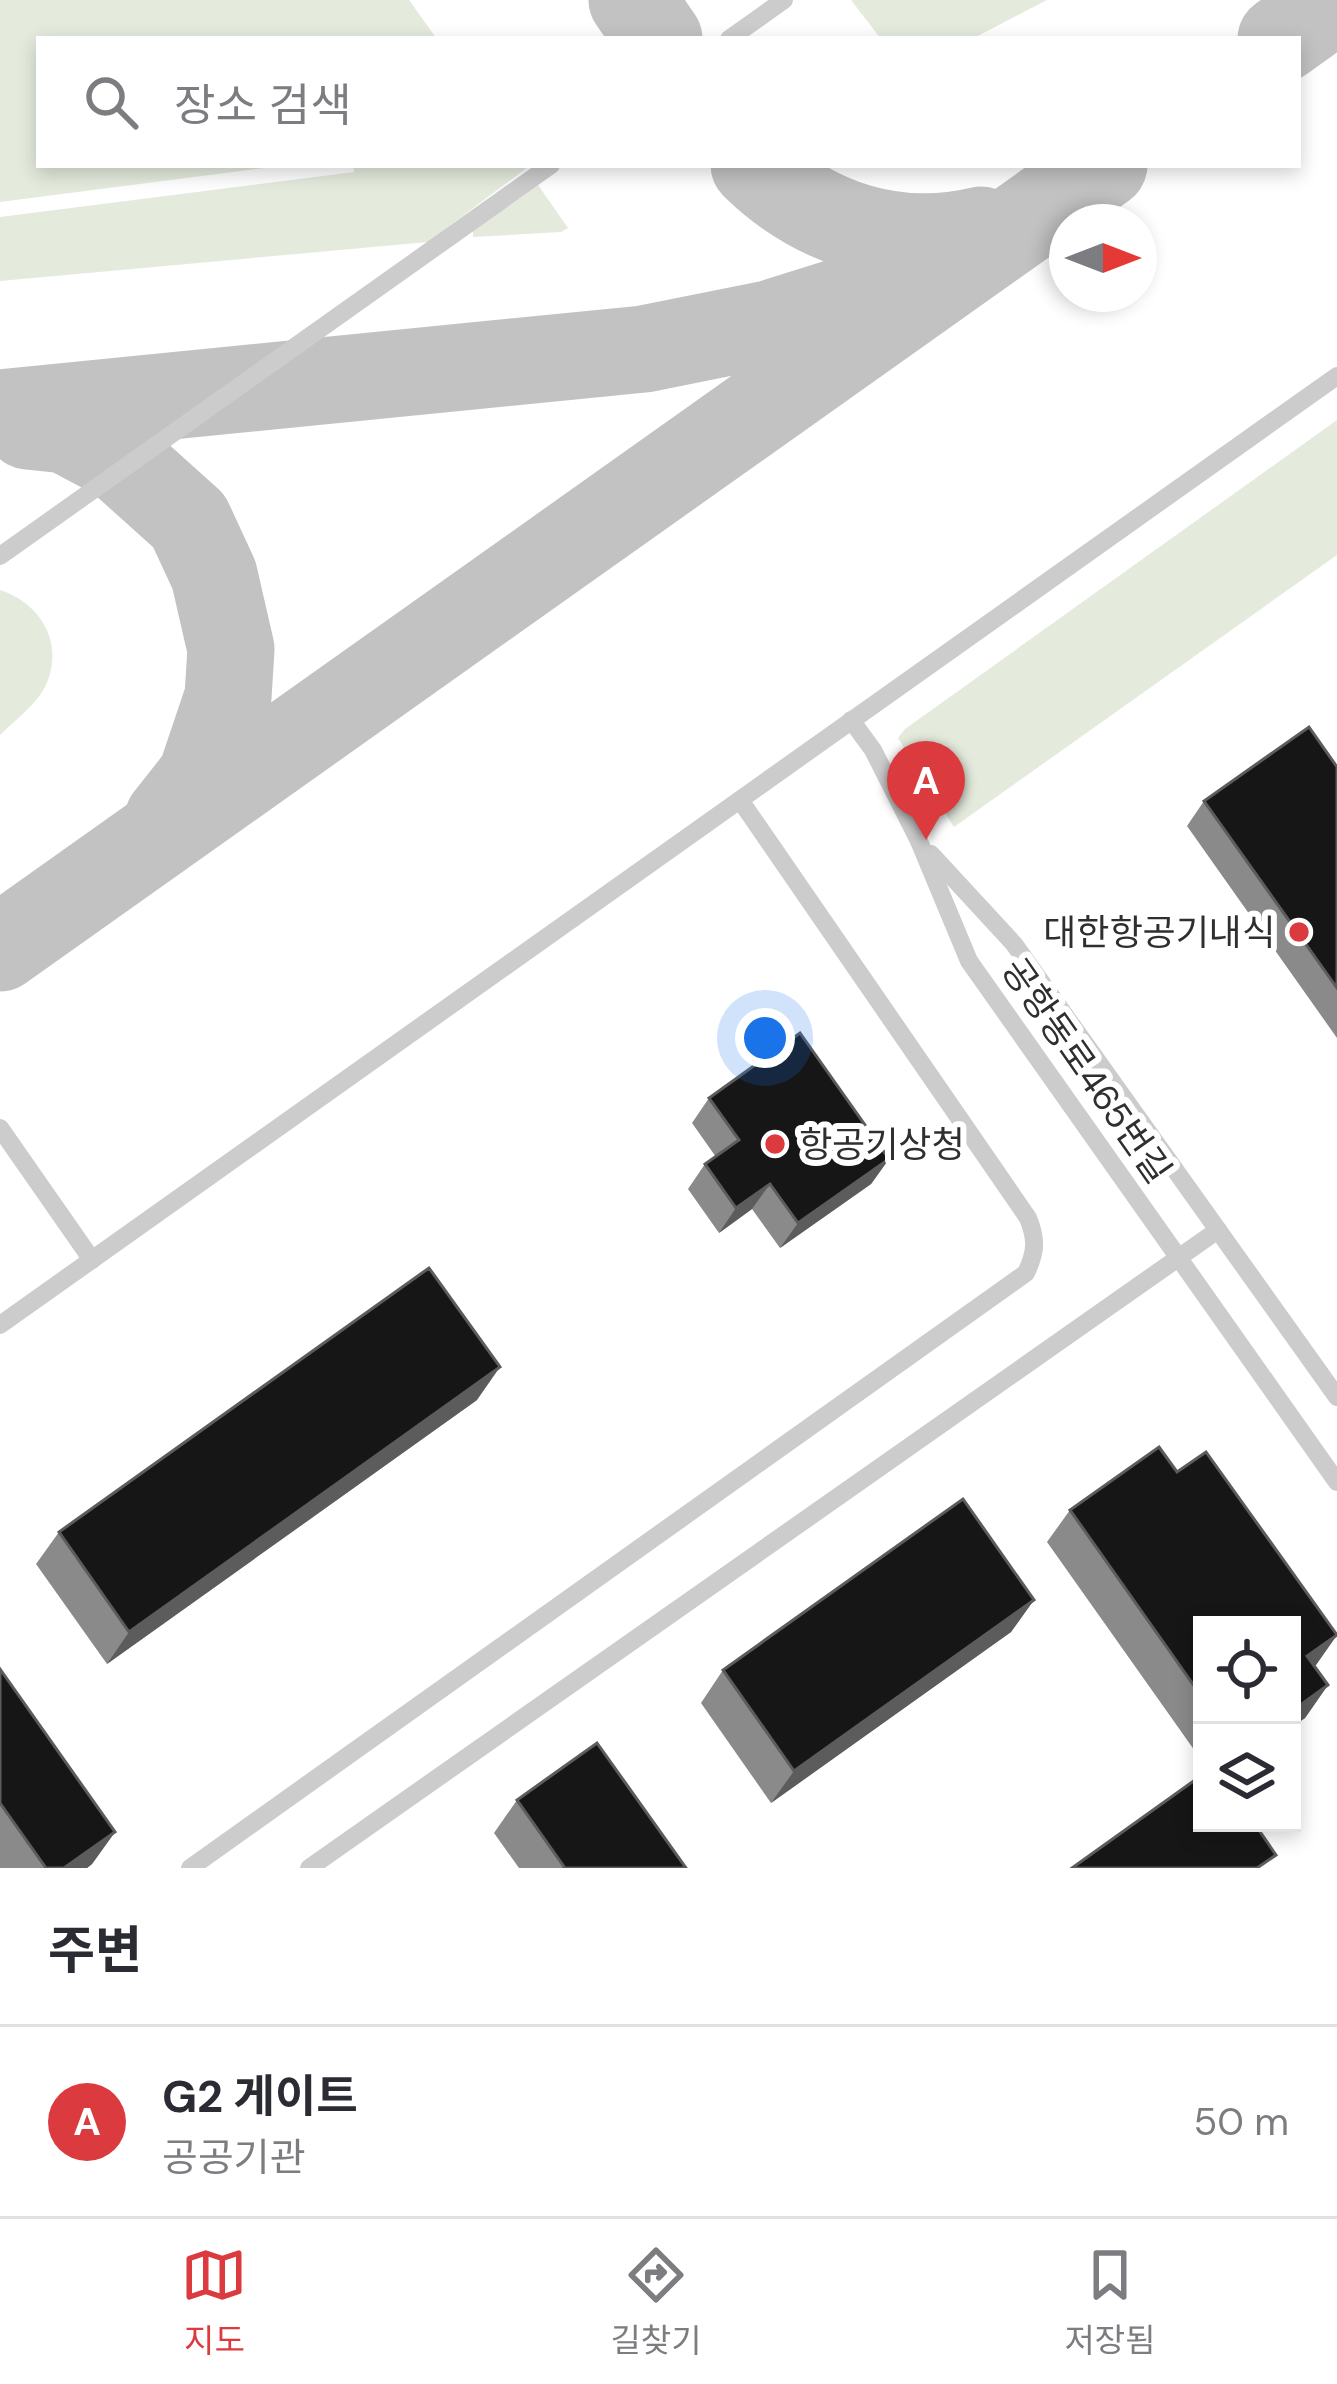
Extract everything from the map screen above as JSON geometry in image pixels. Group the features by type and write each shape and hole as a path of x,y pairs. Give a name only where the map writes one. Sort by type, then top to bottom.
{"lane":[{"path":"733,36 784,0"},
{"path":"0,556 547,168"},
{"path":"0,1325 1337,376"},
{"path":"851,720 873,750 919,841"},
{"path":"190,1868 1026,1273 1036,1237 1028,1218 740,800"},
{"name":"공항동로465번길","path":"919,841 1014,944 1337,1397"},
{"name":"공항동로465번길","path":"919,841 970,961 1337,1482"},
{"path":"0,1128 92,1260"},
{"path":"309,1868 1218,1230"}],"shaded area":[{"path":"0,0 409,0 435,36 36,36 36,168 265,168 0,202"},
{"path":"851,0 1047,0 978,36 879,36"},
{"path":"353,168 527,168 428,242 0,281 0,217 354,172"},
{"path":"538,185 568,228 473,237 473,231"},
{"path":"1337,420 1337,555 954,827 898,738 905,729"},
{"path":"0,590 38,615 53,656 41,694 0,735"}],"building":[{"name":"대한항공기내식","path":"1309,727 1337,767 1337,988 1204,801"},
{"name":"항공기상청","path":"800,1033 889,1159 798,1223 770,1184 736,1208 705,1164 739,1140 709,1098"},
{"path":"429,1268 500,1367 129,1632 59,1532"},
{"path":"1159,1447 1177,1472 1206,1452 1337,1635 1307,1656 1328,1685 1301,1704 1301,1616 1193,1616 1193,1684 1070,1510"},
{"path":"963,1499 1034,1600 794,1771 723,1670"},
{"path":"0,1669 115,1832 64,1868 46,1868 0,1803"},
{"path":"597,1743 686,1868 565,1868 517,1800"},
{"path":"1193,1781 1193,1832 1260,1832 1276,1855 1257,1868 1072,1868"}],"taxiway":[{"path":"632,0 657,36"},
{"path":"1285,36 1336,0"},
{"path":"757,168 803,203 859,228 919,237 981,230"},
{"path":"0,948 1100,168"},
{"path":"0,413 644,349 769,324 890,286"},
{"path":"28,426 66,430 119,458 189,521 214,575 231,649 228,697 201,777 168,819"}],"place":[{"name":"G2 게이트","path":"926,840"},
{"name":"대한항공기내식","path":"1299,932"},
{"name":"항공기상청","path":"775,1144"}]}
